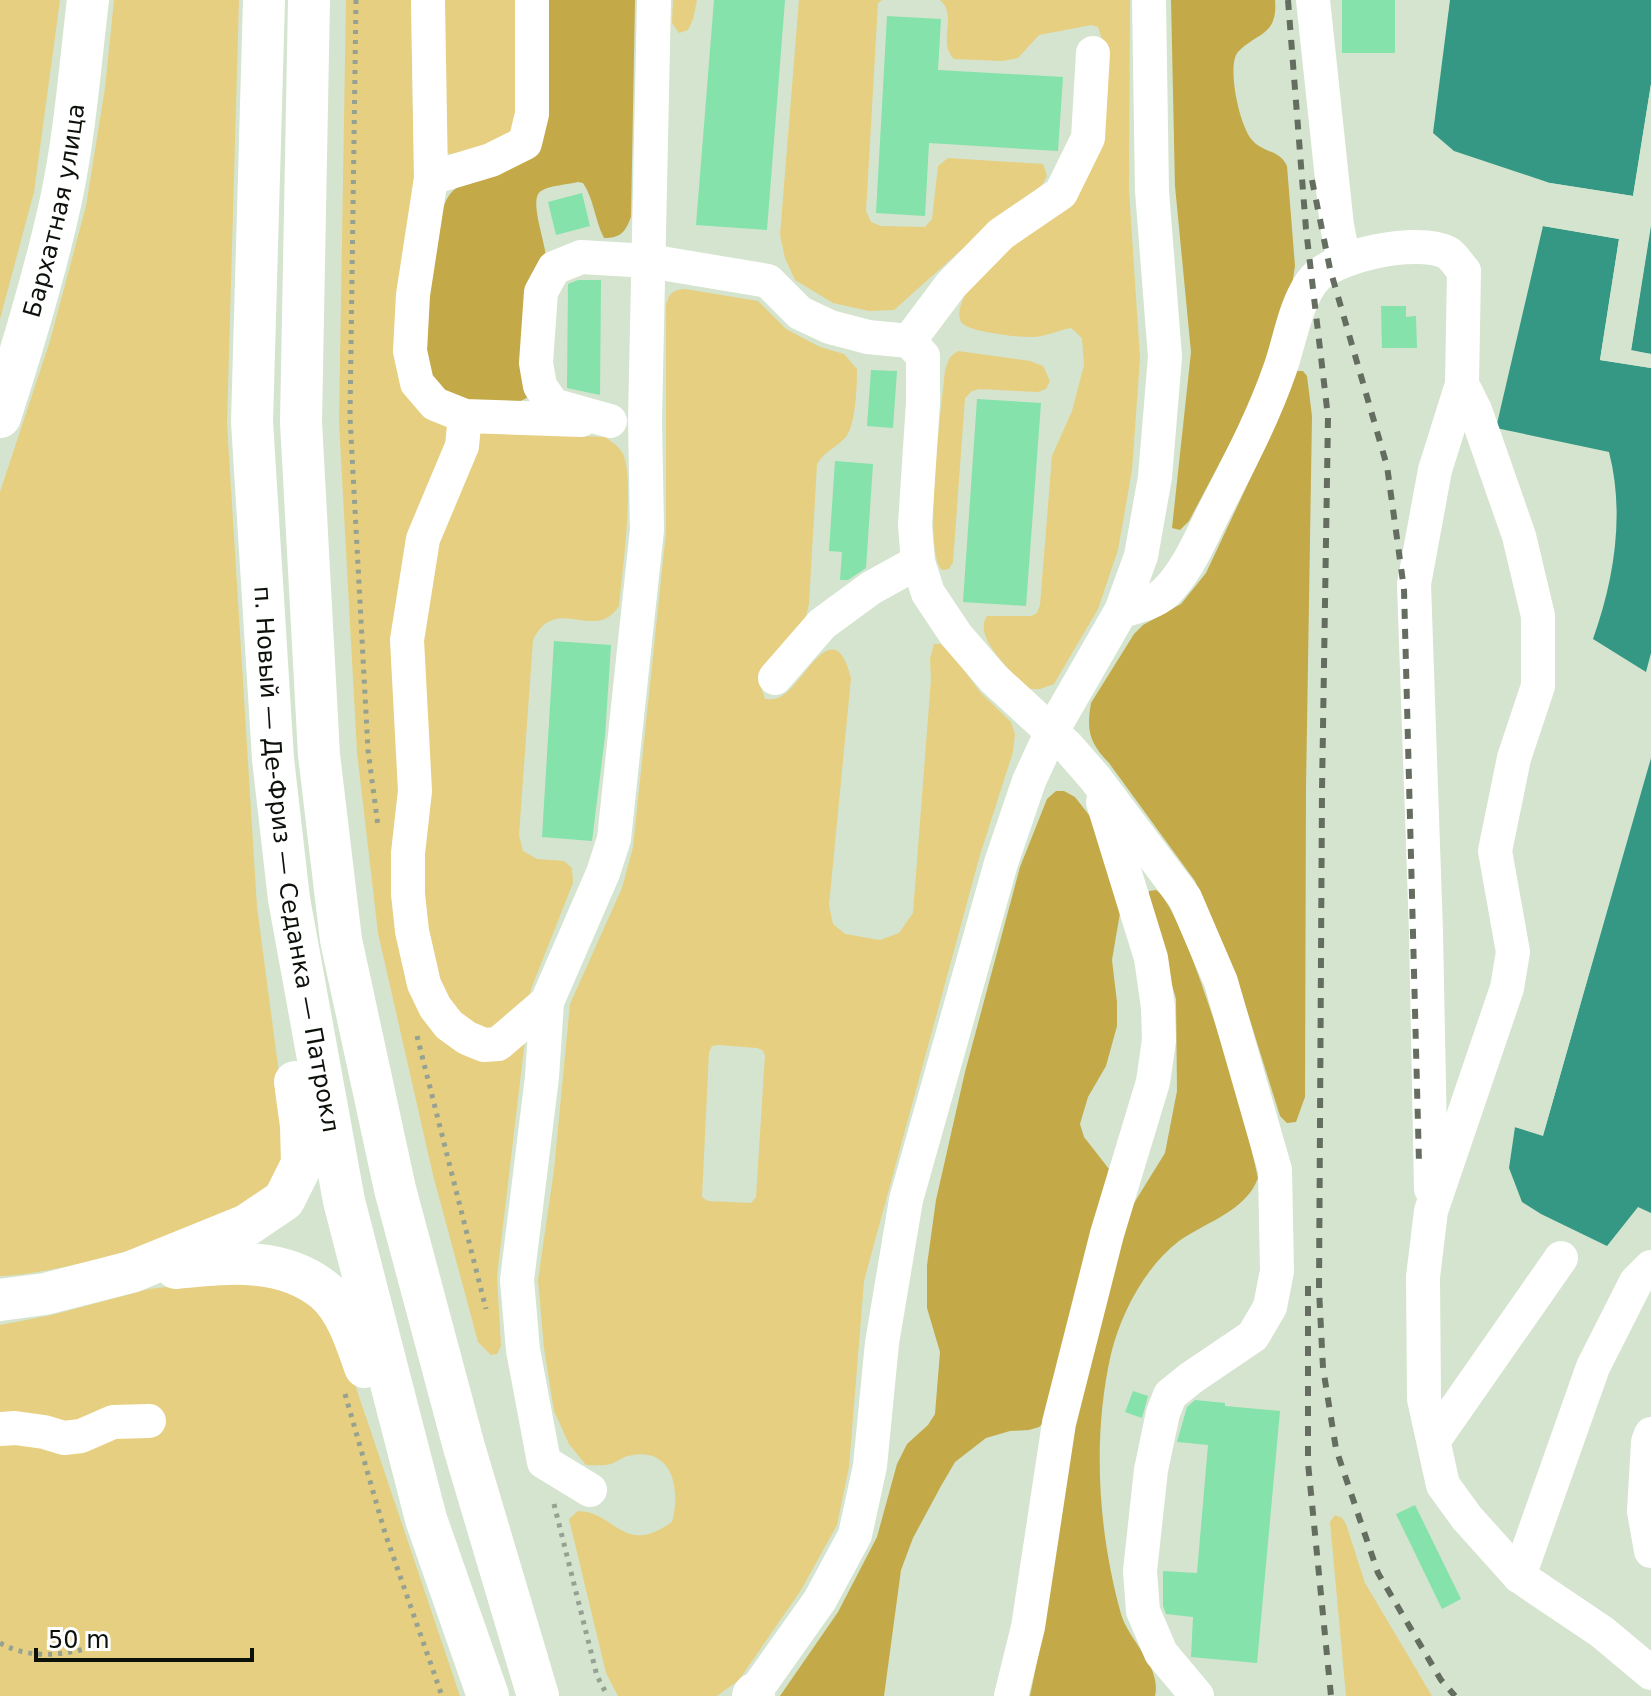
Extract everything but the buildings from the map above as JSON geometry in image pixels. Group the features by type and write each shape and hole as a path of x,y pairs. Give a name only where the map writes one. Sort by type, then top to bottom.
{"main road":[{"name":"Бархатная улица","path":"0,417 27,333 61,199 88,0"},
{"name":"п. Новый — Де-Фриз — Седанка — Патрокл","path":"264,0 252,422 273,759 289,899 344,1201 426,1519 488,1696"},
{"name":"п. Новый — Де-Фриз — Седанка — Патрокл","path":"309,0 301,422 319,755 341,940 395,1189 464,1447 538,1696"},
{"path":"0,1300 45,1294 131,1272 247,1225 284,1200 302,1164 301,1126 276,936 278,920 289,899"},
{"path":"131,1272 240,1262 274,1266 324,1291 352,1330 387,1427 408,1457"}],"street":[{"path":"428,0 431,178 413,295 410,351 417,383 435,404 465,416 645,420"},
{"path":"431,178 491,160 525,143 532,114 532,0"},
{"path":"590,1490 544,1462 523,1350 517,1280 542,1077 547,1002 603,873 614,839 647,530 645,420 654,0"},
{"path":"753,1695 820,1600 855,1535 870,1466 882,1343 906,1200 1001,863 1029,781 1052,731 1121,611 1141,556 1155,477 1165,357 1152,191 1149,0"},
{"path":"1313,0 1337,226 1344,260"},
{"path":"909,341 951,285 1001,234 1061,193 1088,138 1093,53"},
{"path":"1121,611 1164,594 1186,569 1260,422 1281,368 1302,298 1313,280 1344,260 1363,255 1423,246 1449,254 1464,271 1462,384 1435,470 1414,584 1426,932 1431,1211 1423,1277 1424,1399 1443,1485 1467,1518 1519,1576 1602,1632 1651,1673"},
{"path":"610,421 553,405 540,386 536,363 541,292 554,268 581,257 649,261 768,281 800,313 830,327 868,337 909,341 923,356 915,525 918,562 928,593 956,635 994,679 1052,731 1095,778 1185,898 1221,982 1275,1170 1277,1271 1270,1307 1253,1336 1170,1395 1151,1470 1140,1571 1143,1611 1161,1653 1197,1696"},
{"path":"1431,1211 1507,988 1513,952 1495,851 1514,758 1538,686 1538,616 1519,536 1475,410 1462,384"},
{"path":"465,416 462,446 423,539 407,640 415,791 408,853 412,931 424,984 435,1007 449,1025 467,1038 484,1045 498,1044 547,1002"},
{"path":"775,678 822,624 871,588 918,562"},
{"path":"1011,1696 1028,1627 1059,1423 1107,1234 1153,1082 1159,1040 1151,958 1095,778"},
{"path":"1434,1440 1561,1258"},
{"path":"1519,1576 1593,1367 1636,1282 1651,1267"},
{"path":"0,1429 44,1432 64,1438 81,1436 113,1422 149,1421"},
{"path":"1651,1434 1644,1511 1651,1551"},
{"path":"464,1447 487,1478 554,1686 562,1696"}],"path":[{"path":"343,1388 385,1533 442,1696"},
{"path":"544,1462 597,1676 606,1693"},
{"path":"0,1643 44,1655 73,1654 108,1642"}],"shaded area":[{"path":"0,0 60,0 34,192 0,319"},
{"path":"114,0 239,0 227,424 257,907 286,1126 285,1151 280,1175 270,1189 250,1204 220,1219 142,1247 100,1258 60,1268 0,1276 0,492 50,341 86,206 105,88"},
{"path":"346,0 411,0 414,177 405,390 424,417 463,432 605,437 623,454 628,484 619,606 599,621 553,620 542,626 533,640 519,835 523,851 537,859 564,861 572,868 573,883 531,989 497,1276 501,1346 497,1354 491,1355 478,1342 433,1175 378,933 357,752 339,422"},
{"path":"443,0 518,0 517,113 510,135 486,146 450,155 444,148"},
{"path":"547,0 635,0 631,217 621,234 604,238 583,183 554,186 541,191 536,203 546,258 528,397 508,403 470,401 447,392 430,373 425,336 432,252 444,206 457,187 534,154"},
{"path":"673,0 697,0 688,30 679,33 672,23"},
{"path":"799,0 882,0 878,3 866,211 871,222 881,226 925,227 932,219 938,166 948,158 1043,164 1047,176 1042,185 988,226 894,310 869,311 833,303 795,280 785,258 780,235"},
{"path":"940,0 1130,0 1129,191 1140,358 1132,470 1118,550 1098,609 1054,684 1040,689 1028,689 1004,664 989,644 984,625 987,616 1031,616 1037,613 1040,605 1052,456 1072,411 1084,365 1082,338 1071,328 1034,337 984,331 965,326 961,322 960,310 966,291 1098,147 1102,39 1098,27 1091,25 1039,35 1018,58 1003,61 954,59 947,45 947,13"},
{"path":"1171,0 1275,0 1270,27 1238,52 1233,70 1239,111 1248,134 1257,145 1280,157 1287,166 1295,266 1268,363 1245,415 1189,521 1180,530 1172,528 1191,352 1175,186"},
{"path":"681,289 758,301 786,329 820,347 844,354 857,369 855,405 849,433 817,464 809,604 805,620 762,676 761,687 765,699 778,698 817,658 826,651 835,650 844,658 851,678 829,905 833,924 845,934 880,940 899,933 913,913 930,659 934,644 945,644 980,692 1011,722 1015,734 1013,752 980,855 864,1281 849,1467 837,1525 801,1590 739,1680 717,1696 618,1696 606,1673 569,1519 578,1511 591,1513 631,1534 655,1532 672,1522 674,1484 664,1464 655,1457 643,1454 624,1457 608,1465 586,1465 569,1444 554,1411 538,1280 554,1170 570,1004 622,888 633,847 666,532 666,305 672,293","holes":["719,1045 757,1048 765,1055 756,1197 751,1203 708,1201 702,1197 709,1052 712,1046"]},
{"path":"958,351 1030,361 1043,366 1050,381 1046,389 1038,392 979,389 965,398 953,562 949,569 942,570 936,557 934,535 935,475 945,370 950,357"},
{"path":"1297,371 1303,371 1307,376 1312,416 1305,1097 1296,1122 1287,1123 1280,1116 1235,972 1195,881 1097,749 1089,722 1091,703 1134,634 1143,625 1181,604 1206,573 1274,428"},
{"path":"1056,791 1064,791 1075,797 1096,824 1121,907 1112,960 1117,1026 1106,1066 1088,1097 1080,1124 1084,1137 1109,1169 1045,1421 1029,1430 1010,1431 986,1438 955,1462 913,1538 901,1570 884,1696 780,1696 838,1612 877,1537 897,1464 907,1444 935,1414 940,1352 927,1308 927,1265 936,1200 965,1072 1020,867 1047,799"},
{"path":"1156,890 1169,906 1199,978 1230,1072 1258,1178 1235,1207 1179,1241 1155,1264 1128,1307 1111,1354 1101,1418 1100,1451 1107,1550 1121,1614 1154,1675 1155,1696 1030,1696 1043,1632 1072,1428 1131,1208 1165,1153 1177,1091 1176,999 1147,897 1149,891"},
{"path":"239,1279 271,1282 315,1304 340,1340 460,1696 0,1696 0,1438 80,1424 0,1417 0,1325 52,1315 149,1289"},
{"path":"1335,1515 1346,1524 1365,1583 1432,1696 1346,1696 1330,1522"}],"water":[{"path":"1450,0 1651,0 1651,84 1633,196 1550,183 1454,151 1433,133"},
{"path":"1543,226 1619,239 1600,360 1651,368 1651,653 1646,672 1593,639 1607,594 1615,547 1616,499 1609,452 1496,428"},
{"path":"1651,226 1651,354 1631,351"},
{"path":"1651,758 1651,1213 1638,1207 1607,1246 1522,1202 1509,1168 1515,1127 1543,1135"}],"pier":[{"path":"1651,84 1651,109 1636,199 1550,187 1550,183 1633,196"},
{"path":"1544,222 1623,236 1604,357 1651,364 1651,368 1600,360 1619,239 1543,226"},
{"path":"1651,222 1631,350 1651,354 1651,358 1630,355 1627,351 1647,226"},
{"path":"1651,754 1543,1136 1515,1127 1516,1124 1540,1131 1647,757"}],"railway":[{"path":"1288,0 1306,229 1328,417 1319,1290 1323,1368 1336,1449 1378,1573 1441,1680 1455,1696"},
{"path":"1312,180 1330,269 1387,466 1404,589 1419,1163"},
{"path":"1308,1286 1308,1463 1331,1696"}]}
